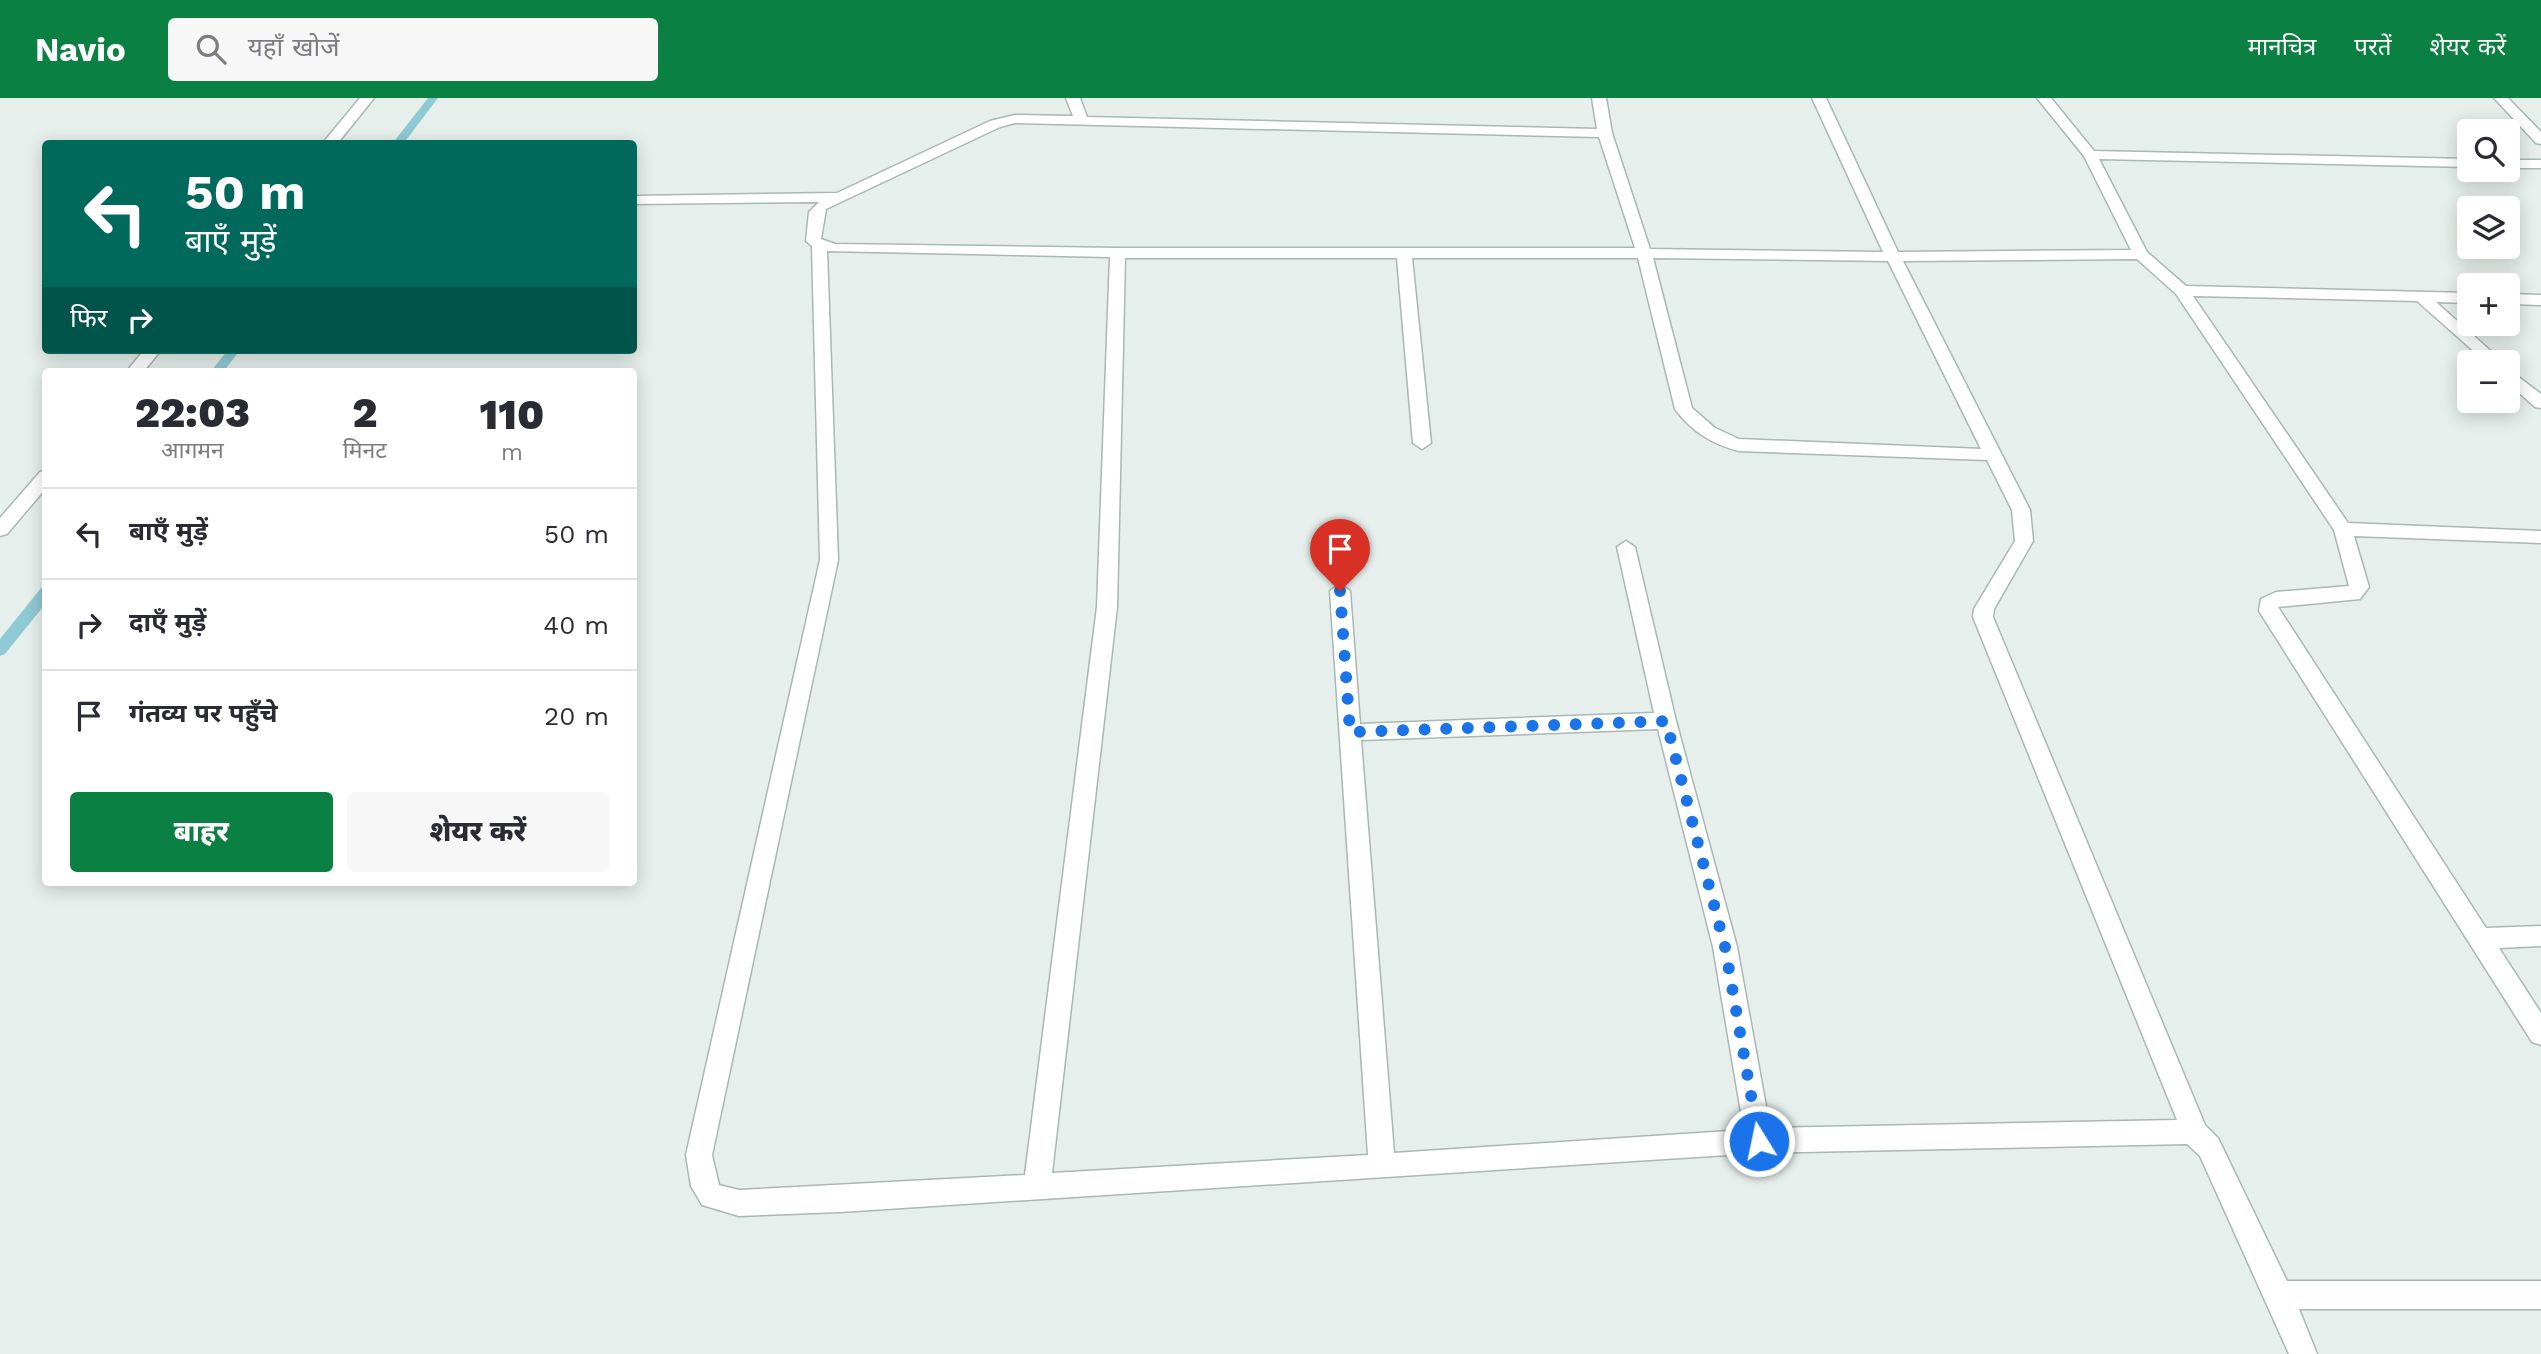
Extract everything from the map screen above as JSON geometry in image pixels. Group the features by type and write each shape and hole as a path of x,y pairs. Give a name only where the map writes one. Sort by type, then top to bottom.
{"street":[{"path":"332,140 367,98"},
{"path":"1073,98 1082,121"},
{"path":"1599,98 1605,133 1644,253 1684,410 1701,430 1719,440 1739,445 1994,455"},
{"path":"1819,98 1893,257 2021,510 2024,541 1988,600 1983,617 2196,1135"},
{"path":"2044,98 2090,155 2141,254 2182,291 2343,529 2358,591 2276,599 2268,604 2269,611 2541,1034"},
{"path":"2501,98 2541,139"},
{"path":"1605,133 1015,119 995,124 837,197 816,212 813,241 819,246 1118,253 1644,253 1893,257 2141,254"},
{"path":"2090,155 2457,163"},
{"path":"2520,164 2541,164"},
{"path":"637,200 837,197"},
{"path":"819,246 830,560 699,1155 704,1186 711,1196 739,1203 1037,1188 1759,1141 2187,1132 2196,1135 2209,1147 2279,1295 2303,1354"},
{"path":"1404,252 1422,443"},
{"path":"1037,1188 1107,607 1118,253"},
{"path":"2182,291 2457,298"},
{"path":"2421,297 2481,350"},
{"path":"2520,299 2541,300"},
{"path":"138,368 150,354"},
{"path":"2520,385 2541,403"},
{"path":"0,530 42,481"},
{"path":"2343,529 2541,537"},
{"path":"1626,547 1666,721 1725,947 1759,1141"},
{"path":"1340,591 1382,1167"},
{"path":"1350,732 1666,721"},
{"path":"2479,938 2541,936"},
{"path":"2279,1295 2541,1295"}],"waterway":[{"path":"400,140 433,98"},
{"path":"219,368 231,354"},
{"path":"0,650 42,597"}],"route":[{"path":"1340,591 1350,732 1666,721 1725,947 1759,1141"}]}
